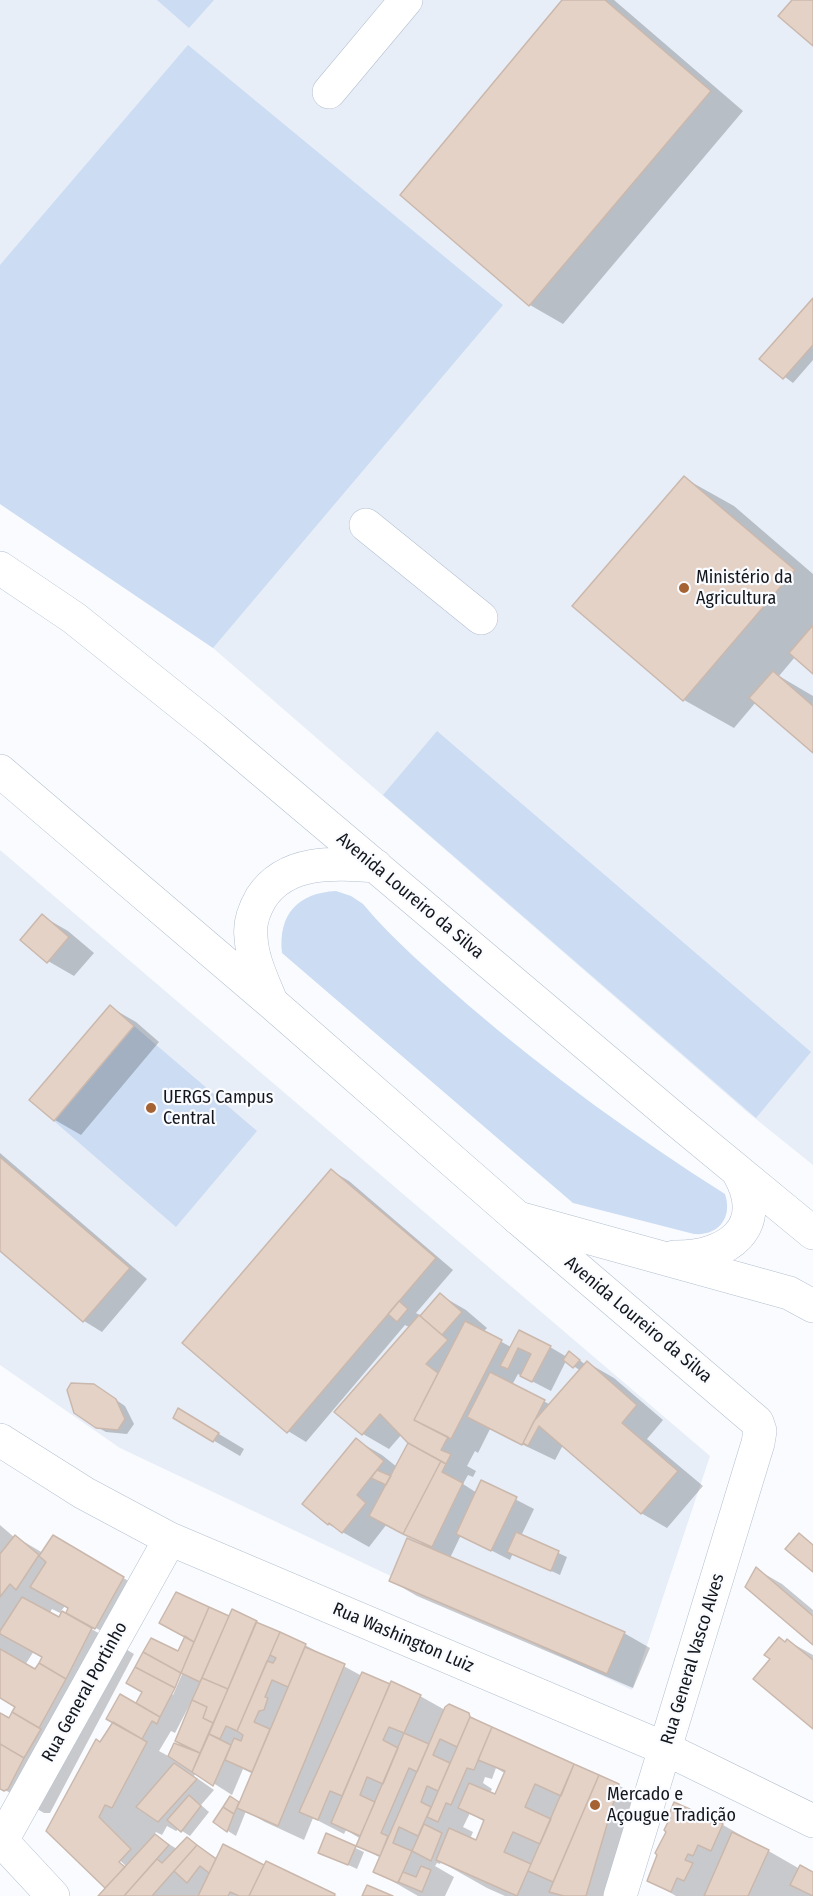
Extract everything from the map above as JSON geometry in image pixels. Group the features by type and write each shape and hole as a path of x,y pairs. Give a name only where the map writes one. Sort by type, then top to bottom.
{"main road":[{"path":"329,92 406,0"},
{"path":"366,525 481,618"},
{"name":"Avenida Loureiro da Silva","path":"0,568 74,618 214,730 738,1172 806,1218"},
{"name":"Avenida Loureiro da Silva","path":"0,771 757,1422"},
{"path":"272,1003 256,965 250,936 253,913 265,893 288,874 306,867 332,864 375,866"},
{"path":"658,1257 689,1257 716,1251 731,1244 741,1232 748,1217 750,1200 746,1186 738,1172"},
{"name":"Avenida Loureiro da Silva","path":"518,1218 789,1293 813,1306"},
{"name":"Rua General Vasco Alves","path":"620,1896 758,1443 760,1431 757,1422"},
{"name":"Rua Washington Luiz","path":"0,1440 84,1493 170,1539 666,1749 813,1821"},
{"name":"Rua General Portinho","path":"1,1842 170,1539"},
{"path":"1,1842 53,1896"}],"shaded area":[{"path":"0,0 813,0 813,1165 746,1111 213,648 0,504"},
{"path":"157,0 214,0 189,28"},
{"path":"188,45 503,305 213,648 0,504 0,265"},
{"path":"437,731 811,1052 756,1118 383,795"},
{"name":"UERGS Campus Central","path":"0,850 710,1456 632,1690 120,1448 0,1365"},
{"path":"336,891 351,896 363,904 387,931 427,969 562,1081 626,1128 725,1194 727,1211 721,1224 710,1232 694,1234 573,1203 282,953 283,927 293,908 311,896"},
{"path":"134,1026 257,1131 176,1227 54,1121"}],"building":[{"path":"562,0 605,0 711,91 529,306 400,195"},
{"path":"792,0 813,0 813,46 778,16"},
{"path":"813,298 813,345 783,379 759,359"},
{"name":"Ministério da Agricultura","path":"684,476 795,570 683,701 572,606"},
{"path":"813,625 813,674 789,653"},
{"path":"773,671 813,706 813,753 749,698"},
{"path":"42,914 69,937 47,963 20,940"},
{"path":"110,1005 134,1026 54,1121 29,1100"},
{"path":"0,1157 130,1268 83,1322 0,1251"},
{"path":"331,1169 436,1258 287,1433 182,1343"},
{"path":"440,1293 462,1312 442,1335 420,1316"},
{"path":"399,1301 408,1309 397,1322 388,1314"},
{"path":"419,1315 448,1340 426,1364 438,1373 414,1420 448,1437 441,1450 451,1454 446,1464 408,1443 380,1414 362,1435 334,1412"},
{"path":"465,1321 502,1340 451,1439 414,1420"},
{"path":"519,1330 551,1346 532,1382 520,1376 531,1354 518,1348 508,1369 500,1366"},
{"path":"569,1351 580,1360 573,1368 563,1360"},
{"path":"587,1361 637,1405 622,1423 678,1471 641,1514 539,1426 528,1446 523,1443 534,1421"},
{"path":"490,1372 545,1400 522,1445 467,1417"},
{"path":"71,1383 94,1384 116,1399 125,1419 118,1430 96,1428 74,1413 67,1390"},
{"path":"178,1408 219,1433 213,1442 173,1418"},
{"path":"356,1438 384,1461 357,1495 366,1503 342,1533 302,1504"},
{"path":"408,1443 441,1461 403,1534 369,1516"},
{"path":"441,1461 446,1464 442,1472 463,1483 432,1547 403,1534"},
{"path":"377,1470 391,1476 386,1485 371,1478"},
{"path":"481,1480 517,1497 491,1551 456,1534"},
{"path":"516,1532 559,1551 551,1571 507,1552"},
{"path":"799,1533 813,1545 813,1572 785,1549"},
{"path":"15,1535 39,1555 16,1590 10,1584 0,1597 0,1554"},
{"path":"53,1535 124,1577 95,1629 66,1613 68,1608 30,1587 46,1562 39,1556"},
{"path":"407,1538 625,1632 607,1674 389,1581"},
{"path":"756,1567 813,1616 813,1645 745,1587"},
{"path":"176,1592 209,1607 194,1642 159,1623"},
{"path":"22,1597 59,1617 62,1611 92,1628 66,1679 39,1663 42,1657 0,1634"},
{"path":"209,1607 229,1616 200,1682 181,1673"},
{"path":"232,1609 257,1621 228,1689 202,1678"},
{"path":"256,1622 280,1632 237,1731 226,1726 220,1739 209,1734"},
{"path":"280,1632 306,1644 288,1687 272,1680 265,1697 268,1698 264,1710 259,1711 254,1722 270,1729 252,1772 225,1760 234,1738 241,1741 243,1735 237,1731 267,1661 273,1663 276,1658 270,1655"},
{"path":"185,1636 194,1642 181,1673 143,1652 151,1638 178,1651"},
{"path":"779,1637 785,1642 787,1639 813,1660 813,1729 753,1679 770,1659 764,1655"},
{"path":"305,1647 345,1664 278,1826 237,1808"},
{"path":"0,1649 35,1669 39,1663 66,1679 39,1728 12,1712 15,1707 0,1698"},
{"path":"143,1652 181,1673 175,1688 135,1667"},
{"path":"135,1667 175,1688 160,1717 136,1703 142,1692 126,1683"},
{"path":"362,1672 390,1684 342,1796 330,1791 318,1820 299,1812"},
{"path":"202,1678 228,1689 213,1723 203,1718 207,1707 192,1700"},
{"path":"391,1681 421,1695 404,1733 389,1727 383,1740 398,1748 383,1784 367,1777 360,1795 375,1802 360,1836 331,1823"},
{"path":"120,1694 160,1717 157,1724 152,1721 142,1739 106,1719"},
{"path":"192,1700 207,1707 203,1718 213,1723 200,1753 175,1741"},
{"path":"449,1704 469,1713 470,1717 457,1747 440,1739 433,1755 450,1763 438,1791 427,1786 421,1802 431,1807 418,1836 399,1827 393,1843 412,1851 398,1883 373,1872 445,1707"},
{"path":"12,1712 41,1729 24,1758 0,1744 0,1713 9,1718"},
{"path":"470,1717 492,1727 474,1770 467,1768 451,1805 446,1803 438,1822 427,1817"},
{"path":"113,1722 147,1742 112,1808 105,1805 99,1817 131,1849 119,1862 125,1867 105,1888 46,1831 96,1739 100,1742"},
{"path":"492,1727 574,1764 561,1796 535,1784 525,1807 551,1819 540,1844 513,1832 504,1852 531,1864 517,1896 436,1860 449,1828 476,1840 484,1820 458,1808 469,1783 495,1794 505,1771 478,1760"},
{"path":"404,1733 429,1744 417,1772 409,1768 381,1833 388,1836 380,1856 356,1846"},
{"path":"209,1734 231,1745 213,1786 192,1772"},
{"path":"174,1743 200,1753 192,1772 168,1756"},
{"path":"0,1744 24,1758 8,1789 4,1791 0,1789"},
{"path":"174,1763 197,1779 158,1822 136,1807"},
{"path":"574,1764 599,1775 553,1882 528,1871"},
{"path":"599,1775 619,1784 586,1896 564,1896 549,1892"},
{"path":"189,1795 201,1806 181,1832 167,1820"},
{"path":"230,1796 239,1802 234,1814 223,1807"},
{"path":"674,1802 723,1824 711,1851 698,1845 693,1856 688,1854 685,1860 693,1863 684,1881 677,1878 671,1892 647,1881 657,1855 655,1853 666,1832 664,1830"},
{"path":"223,1807 234,1814 227,1832 213,1822"},
{"path":"424,1824 442,1833 431,1861 412,1851"},
{"path":"732,1832 769,1850 748,1896 704,1896"},
{"path":"326,1833 356,1846 348,1865 318,1853"},
{"path":"155,1834 169,1845 124,1896 98,1896"},
{"path":"187,1837 197,1845 152,1896 124,1896 157,1859 162,1863"},
{"path":"223,1844 264,1865 249,1896 239,1896 230,1892 228,1896 198,1896"},
{"path":"197,1845 216,1859 198,1896 152,1896"},
{"path":"266,1861 335,1894 334,1896 249,1896"},
{"path":"800,1865 813,1872 813,1896 790,1885"},
{"path":"200,1866 209,1873 198,1896 152,1896 174,1871 187,1883"},
{"path":"421,1866 431,1870 422,1892 398,1882 403,1872 416,1877"},
{"path":"367,1885 393,1896 362,1896"}],"place":[{"name":"Ministério da Agricultura","path":"684,588"},
{"name":"UERGS Campus Central","path":"151,1108"},
{"name":"Mercado e Açougue Tradição","path":"595,1805"}]}
